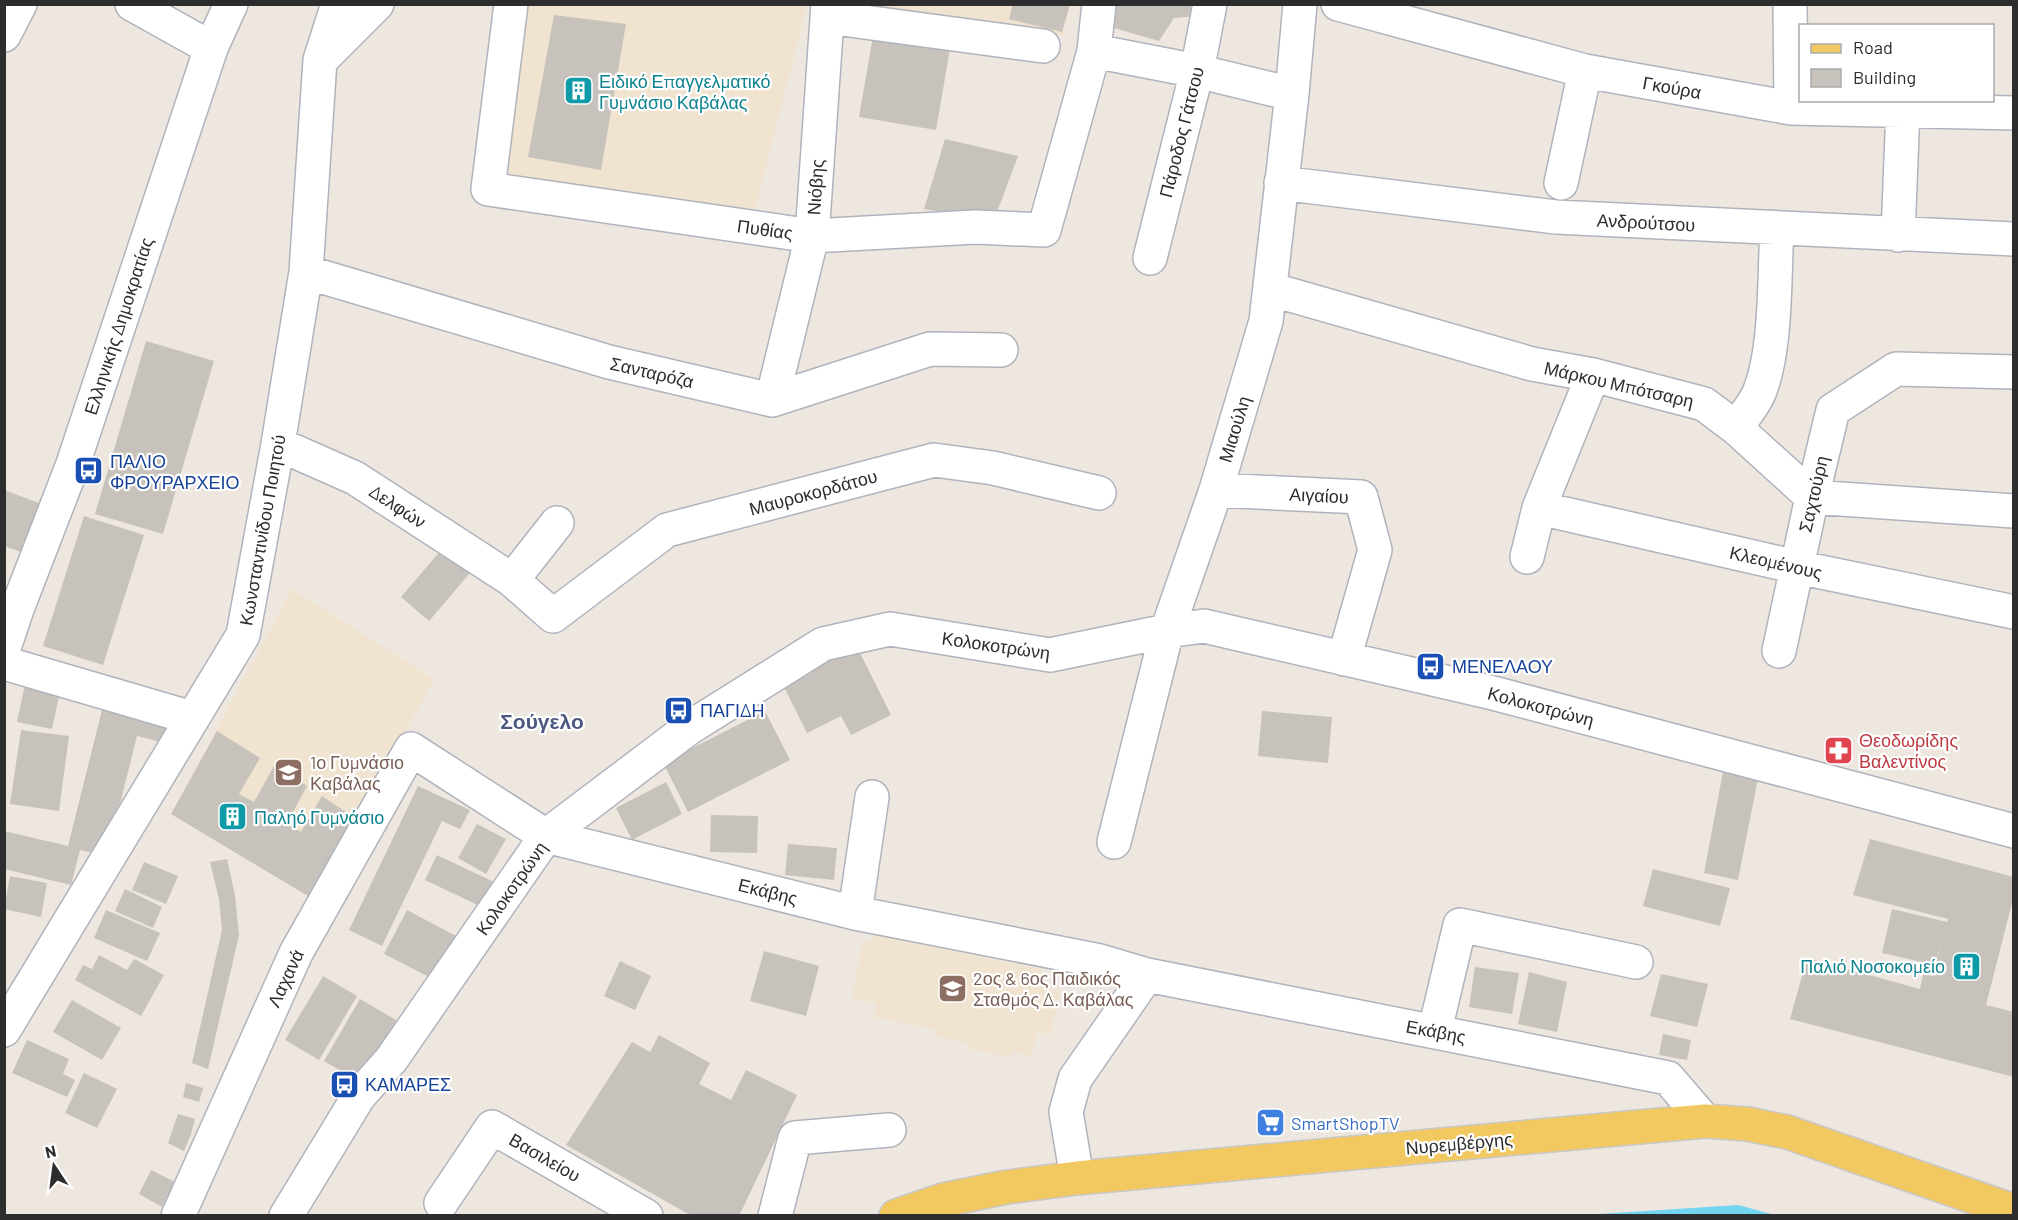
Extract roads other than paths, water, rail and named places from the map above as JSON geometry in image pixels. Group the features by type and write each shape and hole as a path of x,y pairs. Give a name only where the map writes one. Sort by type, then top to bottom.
{"main road":[{"name":"Νυρεμβέργης","path":"896,1215 943,1200 1007,1187 1077,1178 1705,1121 1748,1124 1796,1135 2013,1211"}],"street":[{"path":"4,35 20,4"},
{"path":"132,4 211,48"},
{"name":"Ελληνικής Δημοκρατίας","path":"4,648 73,464 211,48 231,4"},
{"name":"Κωνσταντινίδου Ποιητού","path":"4,1030 243,635 278,444 306,272 320,60 338,4"},
{"path":"320,60 377,4"},
{"name":"Πυθίας","path":"511,4 488,189 812,236 975,227 1044,230 1094,51"},
{"path":"1099,4 1094,51 1197,71 1292,94"},
{"name":"Πάροδος Γάτσου","path":"1150,258 1197,71 1210,4"},
{"name":"Μιαούλη","path":"1113,842 1167,631 1216,490 1266,321 1300,4"},
{"name":"Γκούρα","path":"1338,4 1585,71 1791,108 2013,113"},
{"path":"1790,4 1791,108"},
{"path":"828,11 1043,46"},
{"name":"Νιόβης","path":"772,400 812,236 828,11"},
{"path":"1561,183 1585,71"},
{"path":"1898,235 1903,109"},
{"name":"Ανδρούτσου","path":"1281,183 1556,217 2013,239"},
{"path":"1736,428 1758,394 1769,355 1777,228"},
{"name":"Σανταρόζα","path":"306,272 609,362 772,400"},
{"name":"Μάρκου Μπότσαρη","path":"1270,290 1532,364 1593,375 1704,404 1736,428 1812,497"},
{"path":"772,400 930,349 1001,350"},
{"name":"Σαχτούρη","path":"1779,651 1833,410 1896,369 2013,372"},
{"path":"1527,557 1539,508 1593,375"},
{"name":"Δελφών","path":"278,444 355,478 512,580 553,616"},
{"name":"Μαυροκορδάτου","path":"553,616 667,530 934,460 993,468 1099,493"},
{"name":"Αιγαίου","path":"1216,490 1361,497 1375,550 1344,659"},
{"path":"1812,497 2013,511"},
{"name":"Κλεομένους","path":"1539,508 1797,567 2013,612"},
{"path":"512,580 557,523"},
{"name":"Κολοκοτρώνη","path":"286,1215 359,1096 391,1060 546,836 689,728 823,644 890,629 1050,655 1167,631 1204,626 1493,693 2013,831"},
{"path":"4,663 192,718"},
{"name":"Εκάβης","path":"411,749 546,836 855,913 1100,961 1148,975 1435,1030 1668,1078 1705,1121"},
{"name":"Λαχανά","path":"178,1215 296,953 411,749"},
{"path":"855,913 872,797"},
{"path":"1435,1030 1460,925 1636,962"},
{"path":"1077,1178 1066,1112 1075,1078 1148,975"},
{"name":"Βασιλείου","path":"441,1203 492,1127 646,1215"},
{"path":"775,1215 795,1138 889,1130"}],"water":[{"path":"1738,1205 1775,1215 1584,1215"}],"place":[{"name":"Ειδικό Επαγγελματικό Γυμνάσιο Καβάλας","path":"578,91"},
{"name":"ΠΑΛΙΟ ΦΡΟΥΡΑΡΧΕΙΟ","path":"89,471"},
{"name":"ΜΕΝΕΛΑΟΥ","path":"1431,666"},
{"name":"ΠΑΓΙΔΗ","path":"679,710"},
{"name":"Θεοδωρίδης Βαλεντίνος","path":"1838,750"},
{"name":"1ο Γυμνάσιο Καβάλας","path":"289,772"},
{"name":"Παληό Γυμνάσιο","path":"233,817"},
{"name":"Παλιό Νοσοκομείο","path":"1966,966"},
{"name":"2ος & 6ος Παιδικός Σταθμός Δ. Καβάλας","path":"952,988"},
{"name":"ΚΑΜΑΡΕΣ","path":"344,1084"},
{"name":"SmartShopTV","path":"1270,1123"}],"district":[{"name":"Σούγελο","path":"542,720"}]}
